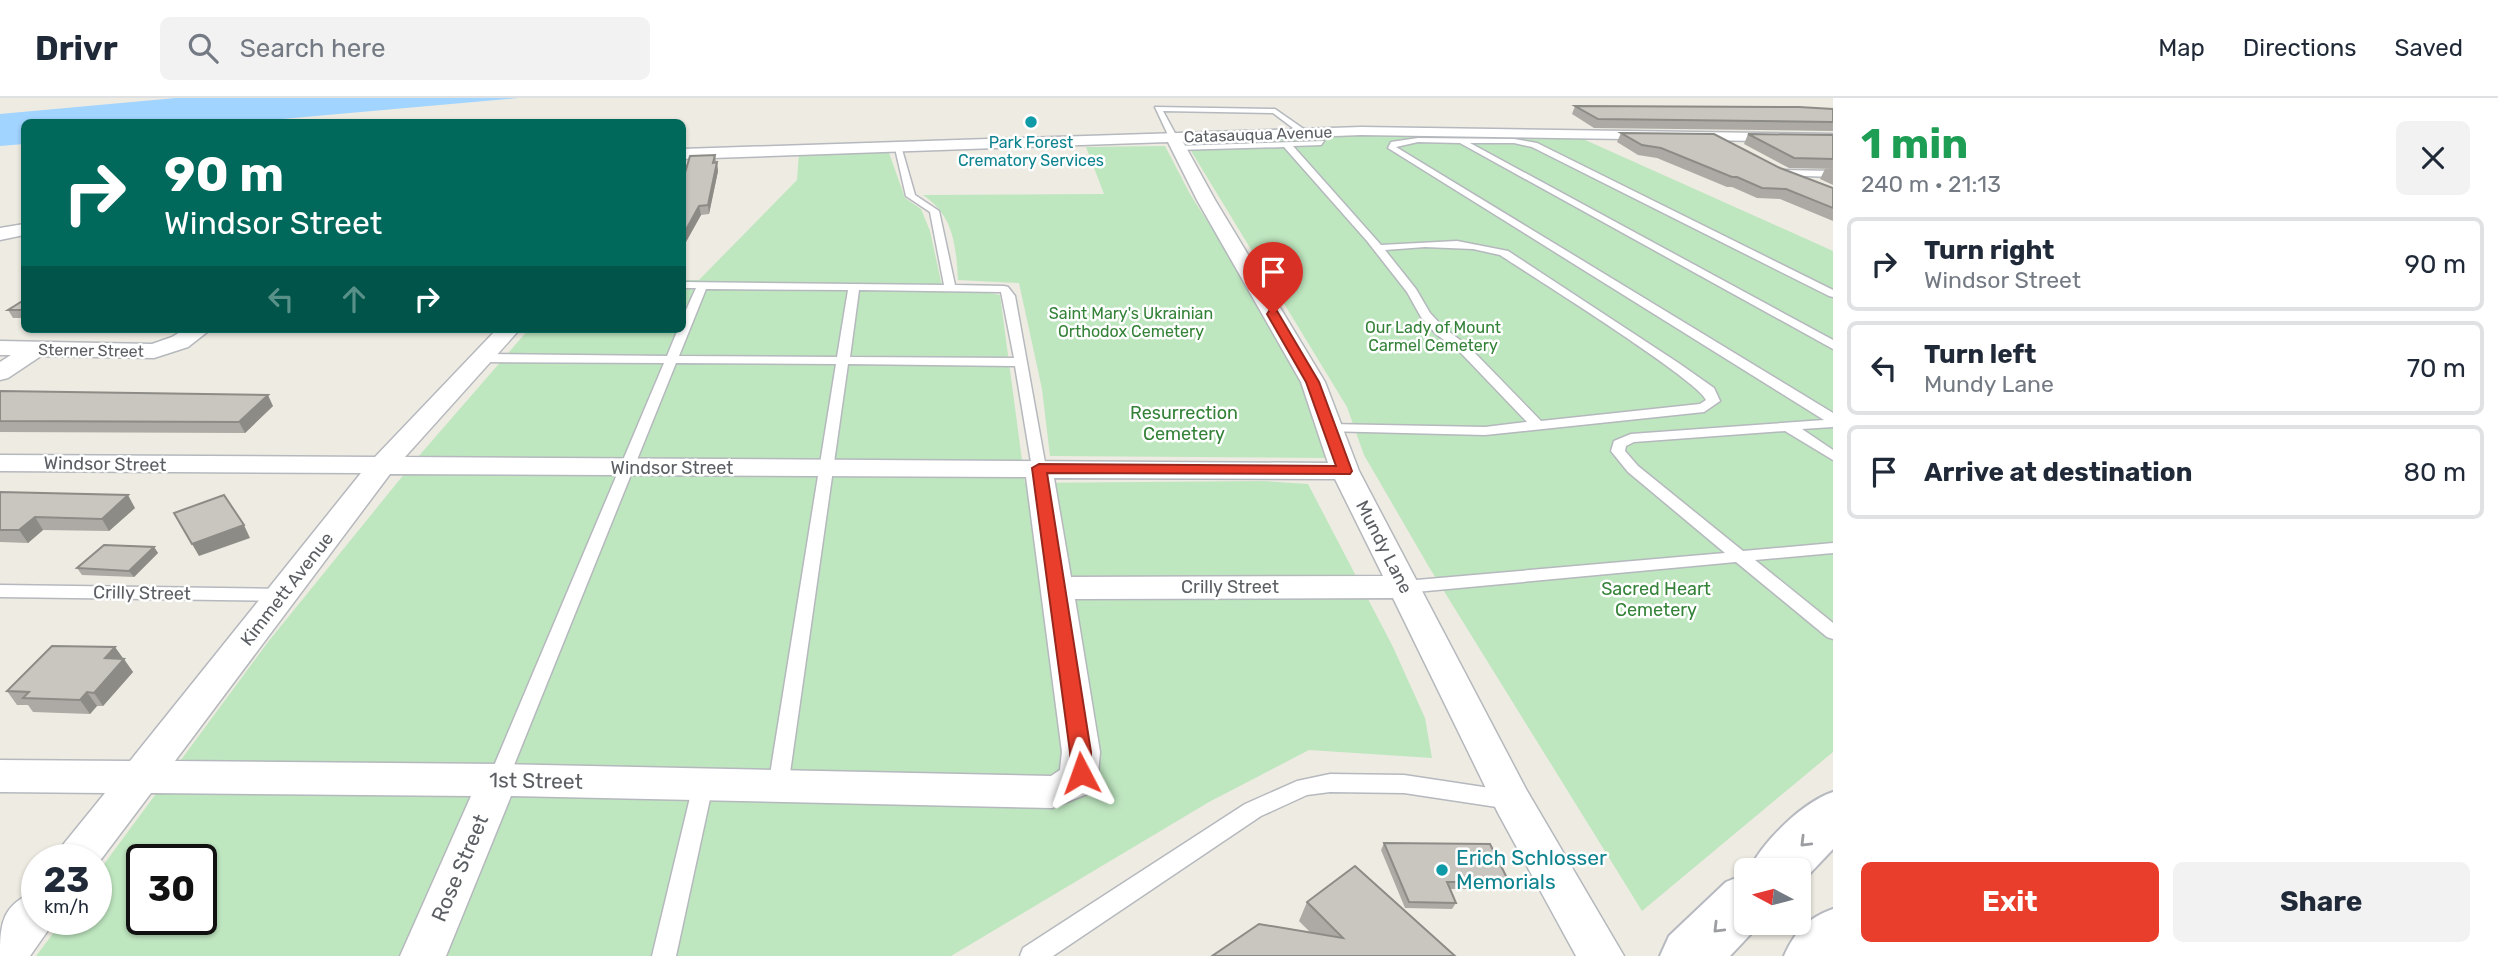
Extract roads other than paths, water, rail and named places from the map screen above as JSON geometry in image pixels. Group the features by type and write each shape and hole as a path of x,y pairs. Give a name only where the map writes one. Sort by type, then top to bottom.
{"main road":[{"path":"1789,858 1833,814"},
{"path":"1690,956 1734,912"},
{"path":"1814,956 1833,936"}],"street":[{"name":"Catasauqua Avenue","path":"686,154 897,146 1175,142 1304,132 1455,136 1833,138"},
{"path":"1713,136 1748,155"},
{"name":"Mundy Lane","path":"1175,142 1313,382 1345,471 1512,801 1601,956"},
{"path":"1776,170 1833,193"},
{"path":"0,234 21,230"},
{"name":"Sterner Street","path":"0,348 154,351 180,342 194,333"},
{"name":"Kimmett Avenue","path":"89,844 381,467 505,333"},
{"path":"0,373 36,349"},
{"name":"Windsor Street","path":"0,463 1345,471"},
{"path":"1039,468 1055,588"},
{"name":"Crilly Street","path":"1055,588 1405,587"},
{"name":"1st Street","path":"0,776 498,780 1052,792 1071,786 1081,773 1081,752 1055,588"},
{"name":"Rose Street","path":"423,956 498,780"},
{"path":"2,956 21,932"}],"lane":[{"path":"1304,132 1275,111 1157,109 1175,142 1321,143"},
{"path":"1833,294 1534,145 1455,136 1404,142 1394,144 1392,148 1833,421"},
{"path":"1455,136 1833,345"},
{"path":"1286,144 1378,248 1412,291 1425,316 1464,349 1539,427"},
{"path":"897,146 911,196 934,211 950,287"},
{"path":"1776,170 1833,174"},
{"path":"1329,428 1462,432 1539,427 1704,408 1712,404 1713,396 1676,367 1504,253 1489,248 1452,244 1378,248"},
{"path":"686,285 1004,289 1009,296 1039,468"},
{"path":"686,324 702,286"},
{"path":"778,788 855,287"},
{"path":"498,780 682,333"},
{"path":"482,358 1021,362"},
{"path":"1833,421 1631,438 1619,444 1618,451 1633,468 1833,633"},
{"path":"1787,426 1833,456"},
{"path":"1405,587 1833,548"},
{"name":"Crilly Street","path":"0,591 284,595"},
{"path":"1032,956 1253,810 1304,787 1330,783 1404,784 1512,801"},
{"path":"664,956 703,785"}],"water":[{"path":"176,98 518,98 281,119 21,119 21,144 0,146 0,114"}],"place":[{"name":"Park Forest Crematory Services","path":"1031,122"},
{"name":"Erich Schlosser Memorials","path":"1442,870"}],"park label":[{"name":"Saint Mary's Ukrainian Orthodox Cemetery","path":"1131,322"},
{"name":"Our Lady of Mount Carmel Cemetery","path":"1433,336"},
{"name":"Resurrection Cemetery","path":"1184,423"},
{"name":"Sacred Heart Cemetery","path":"1656,599"}]}
